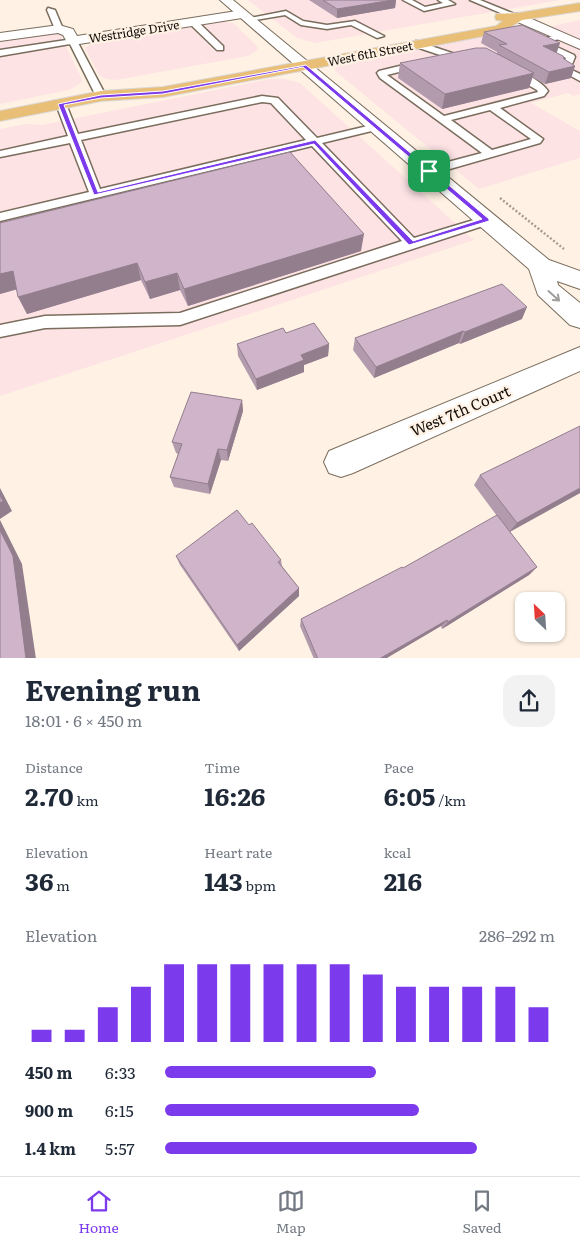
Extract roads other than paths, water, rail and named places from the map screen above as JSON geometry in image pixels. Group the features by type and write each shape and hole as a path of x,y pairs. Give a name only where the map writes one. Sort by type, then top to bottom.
{"main road":[{"path":"226,0 540,266 580,280"},
{"name":"West 6th Street","path":"480,18 518,17 580,7"},
{"name":"Westridge Drive","path":"59,29 68,32 73,41 193,22 246,16"},
{"path":"518,17 580,45"},
{"name":"West 6th Street","path":"0,116 101,96 163,92 304,66 500,28 518,17"},
{"path":"0,37 59,29"},
{"name":"West 6th Street","path":"353,41 398,32"},
{"name":"West 6th Street","path":"270,56 307,49"},
{"name":"West 6th Street","path":"101,96 155,77"},
{"path":"540,266 547,289 580,318"},
{"name":"West 7th Court","path":"341,462 580,358"}],"lane":[{"path":"407,0 424,9 451,4 442,0"},
{"path":"474,0 518,17"},
{"path":"490,0 518,17"},
{"path":"51,10 59,29"},
{"path":"246,16 286,13 301,23 327,27 352,23 380,36"},
{"path":"193,22 220,48"},
{"path":"459,56 452,47 460,36"},
{"path":"561,36 538,41 572,57 565,70 580,78"},
{"path":"0,54 73,41 101,96"},
{"path":"416,44 431,47 445,55 459,56"},
{"path":"459,56 382,72 383,76 491,154"},
{"path":"443,119 541,94 543,91 541,88 501,66"},
{"path":"0,154 262,99 274,100 411,244"},
{"path":"61,104 96,194"},
{"path":"429,171 536,141 538,138 492,107"},
{"path":"0,217 376,127"},
{"path":"0,331 45,322 180,320 487,220"}]}
